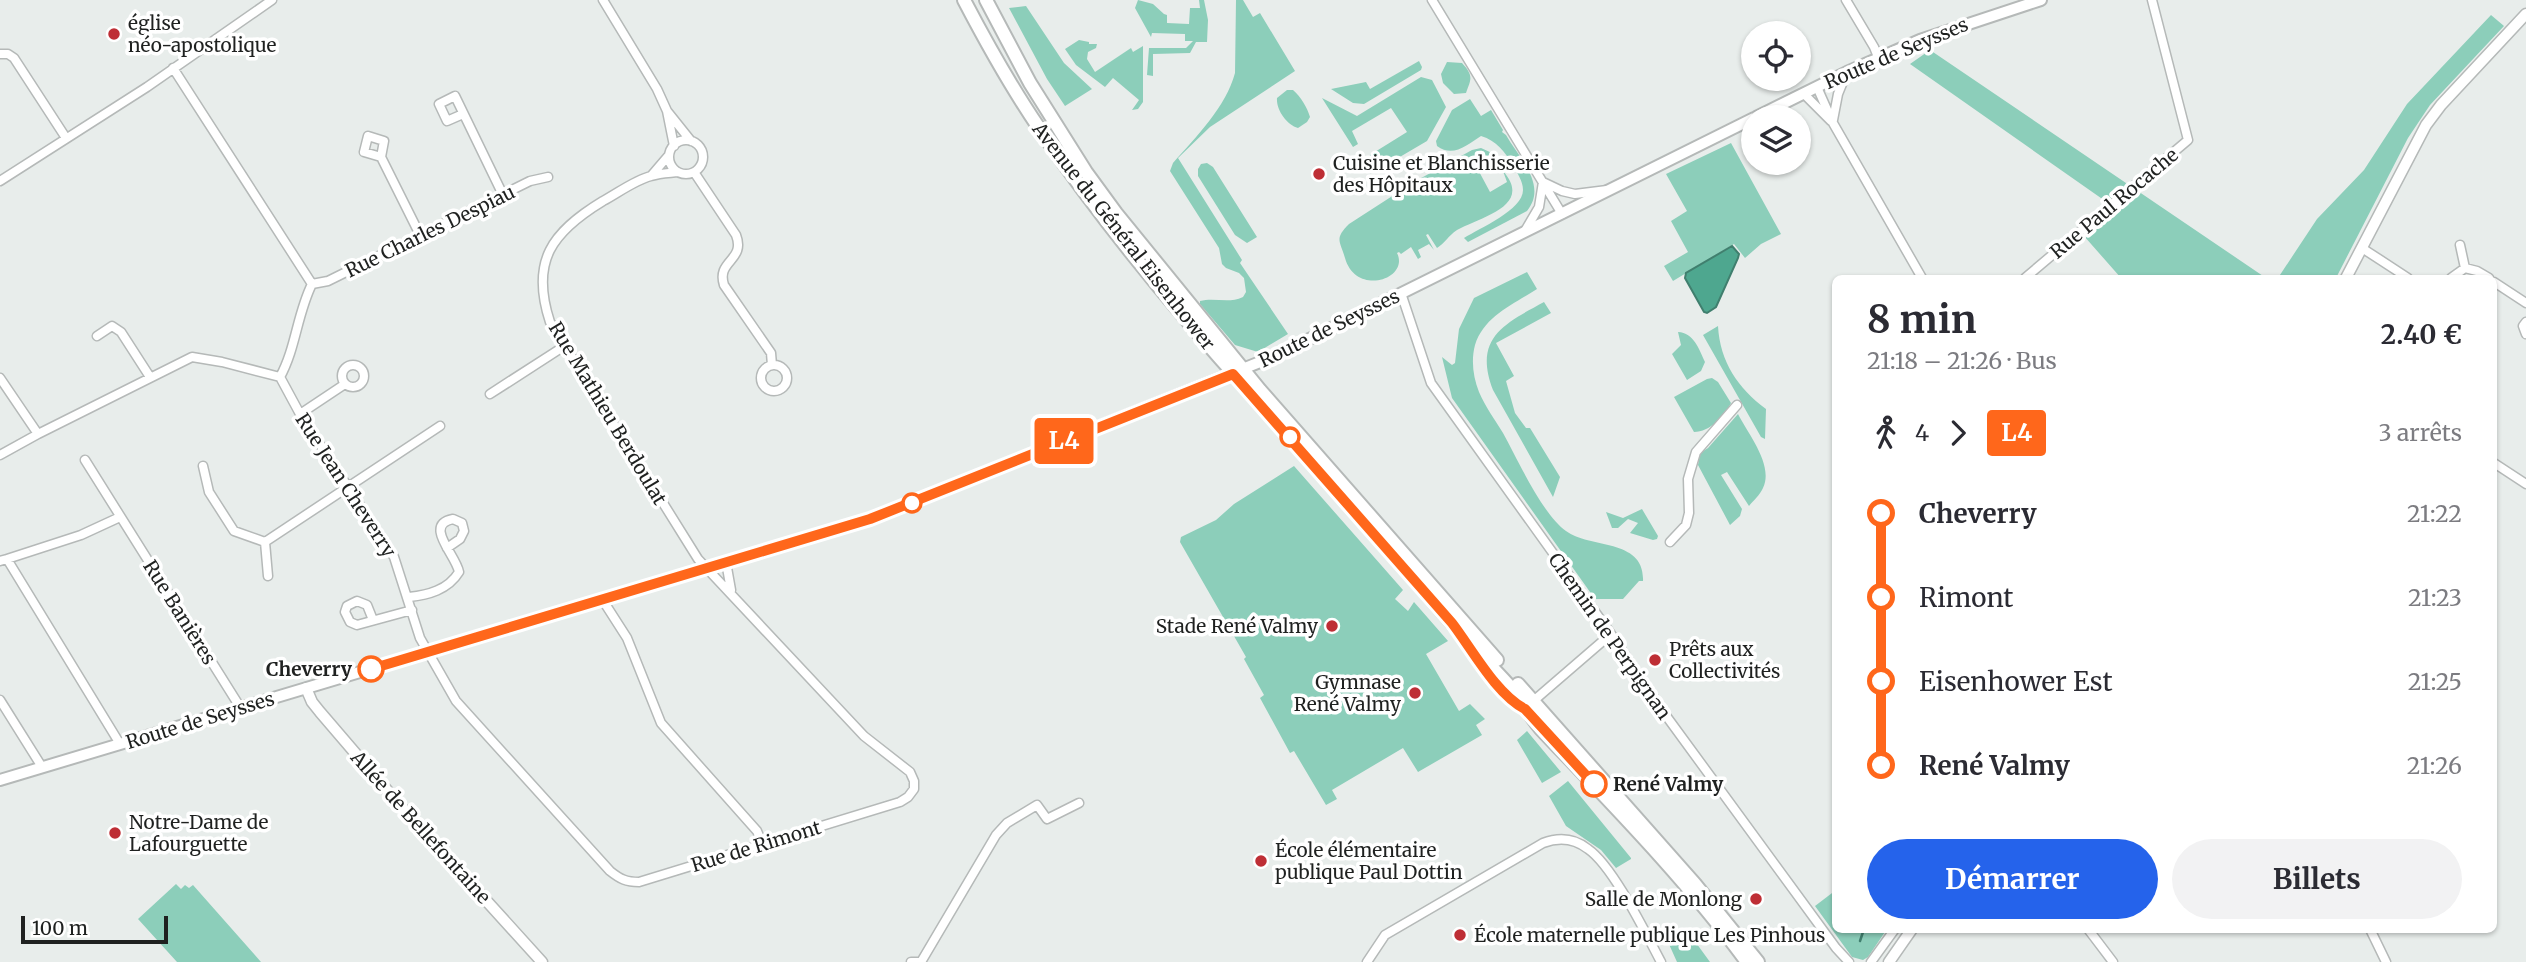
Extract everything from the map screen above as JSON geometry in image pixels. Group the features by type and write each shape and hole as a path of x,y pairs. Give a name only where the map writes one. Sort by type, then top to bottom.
{"main road":[{"name":"Avenue du Général Eisenhower","path":"964,0 1038,127 1124,242 1239,372 1471,648 1488,661 1695,884 1758,962"},
{"name":"Avenue du Général Eisenhower","path":"986,0 1030,83 1086,172 1239,372"},
{"name":"Route de Seysses","path":"1782,105 1847,72 1933,35 2041,0"},
{"name":"Route de Seysses","path":"0,780 870,519 1239,372 1741,125"},
{"name":"Avenue du Général Eisenhower","path":"1529,705 1747,962"}],"street":[{"path":"0,181 272,0"},
{"path":"603,0 657,89 667,111 674,146 670,162 678,172 694,172 702,162 703,155 667,111"},
{"path":"1432,0 1563,214"},
{"path":"1846,0 1878,58"},
{"name":"Rue Paul Rocache","path":"2028,275 2188,140 2152,0"},
{"path":"2348,275 2433,115 2526,14"},
{"path":"0,54 8,54 14,58 66,138"},
{"path":"0,455 196,356 280,377 290,359 305,299 312,284 173,68"},
{"path":"1833,123 1838,94 1847,72"},
{"path":"1817,87 1833,123 1920,275"},
{"path":"1804,94 1833,123"},
{"path":"463,114 503,195"},
{"path":"674,146 691,141"},
{"name":"Rue Mathieu Berdoulat","path":"670,155 651,176 578,216 555,239 546,259 542,280 543,301 550,322 706,568"},
{"path":"381,158 420,235"},
{"name":"Rue Mathieu Berdoulat","path":"651,176 678,172"},
{"path":"694,172 737,234 739,251 724,268 724,285 771,352 772,365"},
{"name":"Rue Charles Despiau","path":"312,284 328,281 530,181 548,177"},
{"path":"1525,232 1539,206 1543,182"},
{"name":"Route de Seysses","path":"1543,182 1575,194 1610,190"},
{"path":"2460,245 2465,268"},
{"path":"2362,248 2402,275"},
{"path":"2455,275 2465,268 2484,275"},
{"path":"2497,284 2526,303"},
{"name":"Chemin de Perpignan","path":"1401,293 1431,383 1611,634 1667,717 1849,962"},
{"path":"2526,322 2523,326 2526,334"},
{"path":"97,336 112,326 121,332 150,377"},
{"path":"490,394 566,345"},
{"name":"Rue Jean Cheverry","path":"280,377 300,414 394,557 420,638 428,651"},
{"path":"0,378 38,434"},
{"path":"300,414 345,384"},
{"path":"1671,542 1686,526 1689,513 1688,479 1696,452 1737,405"},
{"path":"265,542 440,426"},
{"name":"Rue Banières","path":"85,460 240,707"},
{"path":"2497,465 2526,484"},
{"path":"203,466 209,492 234,531 265,542"},
{"path":"120,517 81,535 4,560 120,744"},
{"path":"265,542 268,576"},
{"path":"408,597 429,595 454,580 459,572 458,563 447,548"},
{"path":"726,562 732,593"},
{"name":"Rue de Rimont","path":"428,651 456,701 608,869 628,882 639,882 900,802 908,797 914,789 910,772 864,736 706,568"},
{"path":"602,599 627,638 661,723 757,831 762,843"},
{"path":"373,620 412,610"},
{"path":"1529,705 1611,634"},
{"name":"Allée de Bellefontaine","path":"306,688 320,712 404,810 542,962"},
{"path":"0,700 42,767"},
{"path":"911,962 919,962 996,835 1007,823 1037,805 1047,819 1079,803"},
{"path":"1367,962 1385,935 1543,843 1562,838 1577,842 1601,860 1661,962"},
{"path":"1871,962 1892,933"},
{"path":"1889,962 1909,933"},
{"path":"2091,933 2113,962"},
{"path":"2372,933 2386,962"}],"shaded area":[{"path":"1138,0 1153,4 1167,15 1167,23 1189,24 1190,8 1200,8 1199,0 1204,0 1208,20 1207,42 1196,42 1190,53 1153,54 1153,76 1147,75 1149,48 1186,48 1193,41 1185,41 1185,34 1152,33 1151,37 1135,8"},
{"path":"1236,0 1243,0 1253,17 1260,13 1295,71 1210,127 1178,158 1242,260 1240,263 1288,334 1258,352 1235,345 1200,304 1200,301 1206,300 1232,300 1243,297 1246,292 1244,278 1222,264 1219,248 1170,171 1173,163 1217,110 1231,86 1235,73"},
{"path":"1026,6 1064,63 1092,89 1065,106 1047,79 1009,8"},
{"path":"2491,15 2504,26 2430,105 2408,138 2338,275 2280,275 2317,219 2364,170 2407,104"},
{"path":"1079,40 1097,44 1096,48 1088,52 1087,59 1095,72 1131,48 1133,52 1143,46 1143,102 1138,109 1132,110 1139,100 1113,78 1105,87 1076,65 1065,49"},
{"path":"1930,50 2262,275 2118,275 2084,236 2118,210 1910,64"},
{"path":"1419,61 1421,70 1364,104 1353,103 1331,89 1366,82 1370,89"},
{"path":"1447,62 1462,63 1468,71 1470,81 1466,93 1454,94 1443,83 1441,74"},
{"path":"1421,77 1432,80 1446,107 1427,141 1381,168 1370,155 1407,132 1391,108 1352,131 1358,144 1353,147 1322,98 1357,116"},
{"path":"1287,90 1293,90 1299,96 1310,117 1298,128 1286,120 1278,107 1277,98"},
{"path":"1470,99 1481,116 1491,110 1502,132 1524,162 1534,191 1533,201 1527,211 1468,242 1464,238 1500,218 1516,205 1523,190 1513,165 1496,144 1487,138 1481,136 1465,146 1449,151 1437,146 1436,141 1452,110"},
{"path":"1731,143 1741,161 1741,175 1749,175 1781,234 1761,244 1745,258 1734,244 1673,281 1664,266 1688,252 1671,221 1687,211 1666,174"},
{"path":"1481,148 1492,153 1475,164 1490,192 1507,182 1503,171 1511,183 1512,193 1508,202 1490,215 1457,230 1437,248 1428,234 1426,235 1434,250 1429,244 1418,250 1421,257 1418,259 1411,247 1401,254 1397,253 1399,262 1396,270 1380,280 1360,277 1351,270 1340,240 1341,233 1349,224 1414,182 1472,150"},
{"path":"1207,163 1213,167 1257,237 1247,243 1235,235 1198,176 1201,164"},
{"path":"1732,246 1739,254 1738,258 1716,307 1704,312 1685,278 1686,273"},
{"path":"1527,272 1537,289 1493,318 1479,335 1473,357 1477,386 1531,486 1557,523 1576,537 1626,551 1635,558 1641,567 1643,581 1639,581 1623,599 1595,599 1452,398 1442,357 1452,365 1455,363 1459,329 1474,298"},
{"path":"1544,302 1551,313 1496,343 1514,376 1506,381 1515,413 1526,428 1530,428 1560,477 1553,497 1493,390 1487,357 1490,345 1505,326"},
{"path":"1718,326 1722,351 1732,373 1747,392 1766,409 1765,439 1761,437 1703,335"},
{"path":"1678,332 1692,339 1705,362 1701,371 1687,380 1672,354 1681,345"},
{"path":"1712,378 1718,382 1731,403 1716,422 1706,429 1694,432 1674,397"},
{"path":"1738,414 1763,460 1765,479 1762,491 1749,506 1727,472 1721,475 1742,509 1740,516 1730,525 1698,465 1700,453 1708,448"},
{"name":"Stade René Valmy","path":"1294,466 1403,590 1395,599 1408,611 1414,602 1448,641 1426,654 1459,711 1470,704 1485,719 1476,725 1482,735 1418,772 1403,748 1332,790 1337,799 1326,805 1294,751 1290,753 1260,698 1264,695 1244,659 1246,657 1180,542 1181,537 1216,520 1234,504"},
{"path":"1642,509 1658,536 1657,539 1630,533 1638,523 1628,519 1618,528 1612,528 1606,512 1623,518"},
{"path":"1527,731 1561,772 1542,783 1517,740"},
{"path":"1568,781 1631,859 1616,868 1601,850 1566,826 1549,796"},
{"path":"176,884 181,889 185,885 189,888 193,885 261,962 177,962 138,919"},
{"path":"1832,893 1832,929 1815,906"},
{"path":"1686,929 1710,962 1677,962 1668,942"},
{"path":"1835,933 1884,933 1868,957 1863,960 1852,957"}],"waterway":[{"path":"1860,941 1863,933"}],"bus line":[{"name":"L4","path":"371,669 870,519 1233,374 1452,623 1482,665 1515,704 1525,709 1594,784"}],"place":[{"name":"église néo-apostolique","path":"114,34"},
{"name":"Cuisine et Blanchisserie des Hôpitaux","path":"1319,174"},
{"name":"Stade René Valmy","path":"1332,626"},
{"name":"Prêts aux Collectivités","path":"1655,660"},
{"name":"Cheverry","path":"371,669"},
{"name":"Gymnase René Valmy","path":"1415,693"},
{"name":"René Valmy","path":"1594,784"},
{"name":"Notre-Dame de Lafourguette","path":"115,833"},
{"name":"École élémentaire publique Paul Dottin","path":"1261,861"},
{"name":"Salle de Monlong","path":"1756,899"},
{"name":"École maternelle publique Les Pinhous","path":"1460,935"}]}
